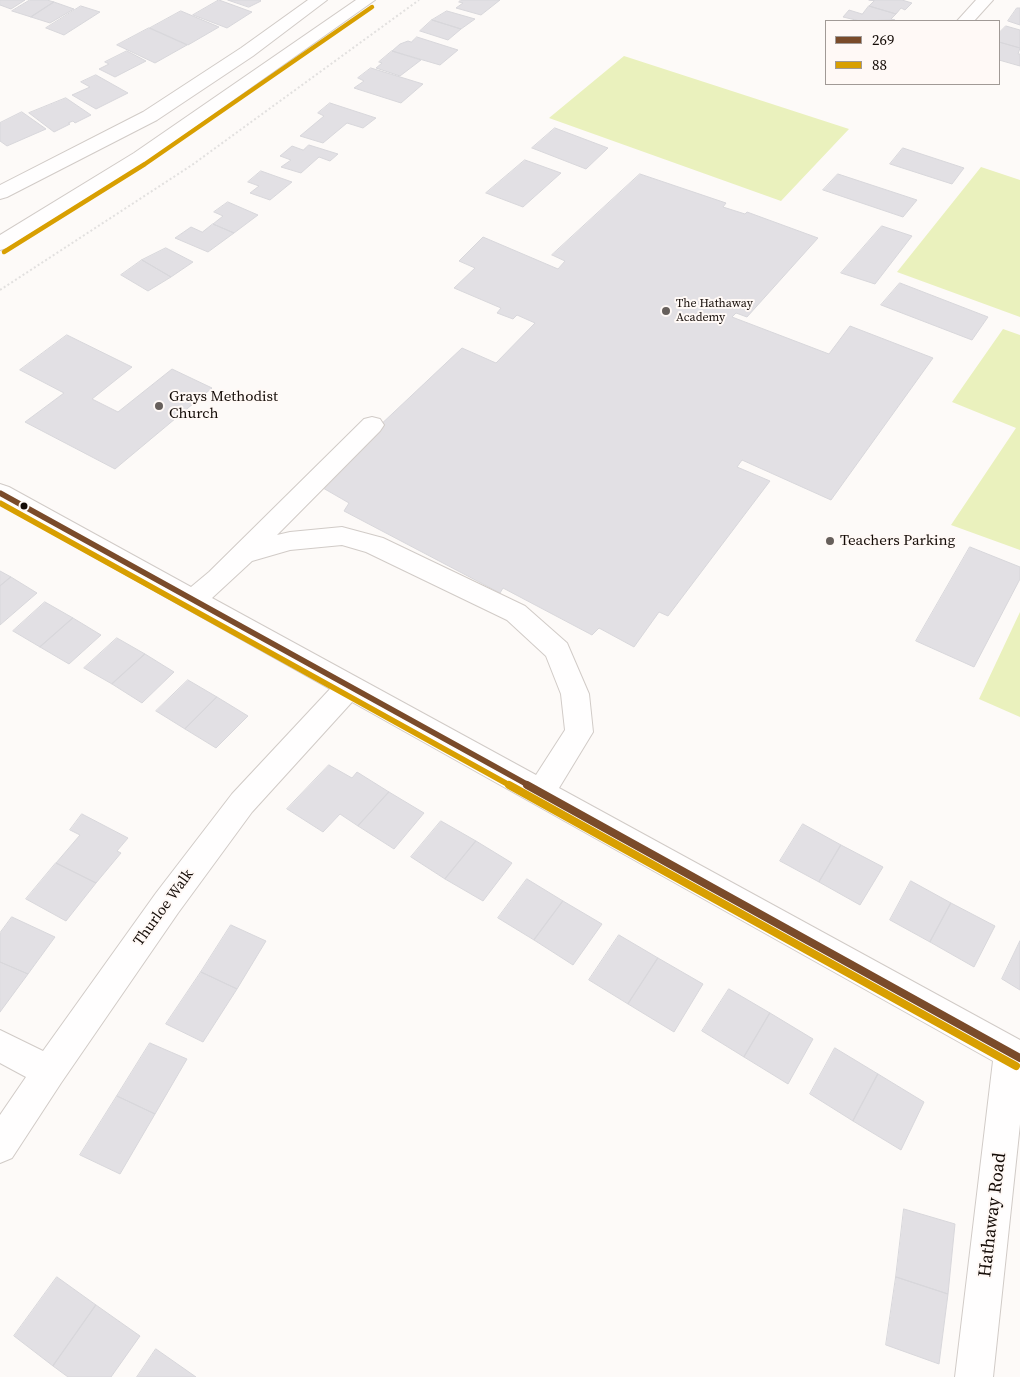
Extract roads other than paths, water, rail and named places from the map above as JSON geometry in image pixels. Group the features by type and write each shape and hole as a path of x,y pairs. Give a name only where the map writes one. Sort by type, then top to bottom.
{"street":[{"path":"0,193 150,116 247,52 319,0"},
{"path":"966,20 985,0"},
{"path":"0,244 41,221 198,119 364,1"},
{"path":"193,600 372,425"},
{"name":"Hathaway Road","path":"0,493 1016,1055 974,1377"},
{"path":"242,554 290,541 342,536 374,545 516,613 556,650 575,694 579,732 541,792"},
{"name":"Thurloe Walk","path":"0,1146 49,1071 167,903 242,803 349,686"},
{"path":"0,1046 49,1071"}],"place":[{"name":"The Hathaway Academy","path":"666,311"},
{"name":"Grays Methodist Church","path":"159,406"},
{"name":"Teachers Parking","path":"830,541"}]}
